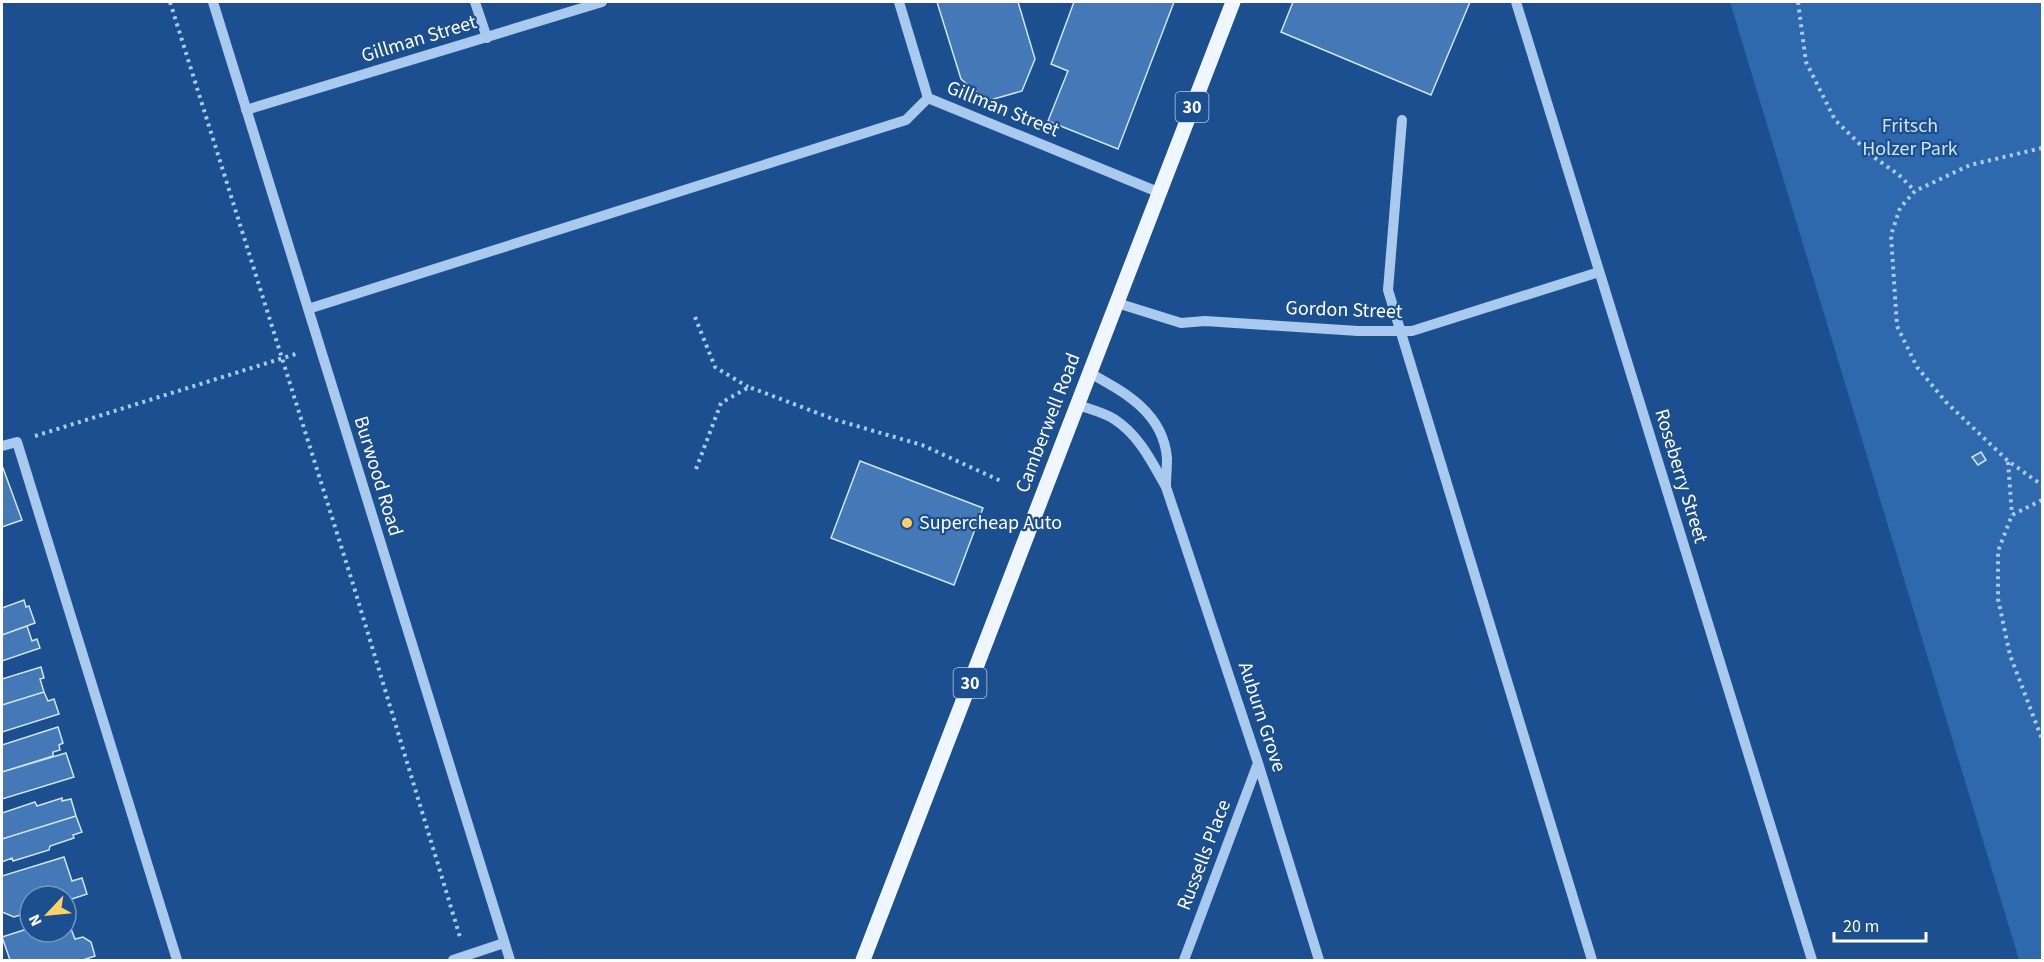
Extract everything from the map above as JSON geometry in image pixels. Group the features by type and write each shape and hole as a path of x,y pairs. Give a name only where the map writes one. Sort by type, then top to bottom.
{"main road":[{"name":"Camberwell Road","path":"863,960 1233,2"}],"street":[{"name":"Burwood Road","path":"213,2 510,960"},
{"path":"475,2 487,38"},
{"name":"Gillman Street","path":"246,110 602,2"},
{"name":"Gillman Street","path":"899,2 928,98 1158,192"},
{"name":"Roseberry Street","path":"1516,2 1812,960"},
{"path":"308,309 906,120 928,98"},
{"path":"1402,120 1388,290 1592,960"},
{"name":"Gordon Street","path":"1117,303 1181,323 1205,321 1400,332 1599,272"},
{"name":"Auburn Grove","path":"1090,373 1128,395 1155,421 1167,458 1166,487"},
{"name":"Auburn Grove","path":"1078,405 1112,418 1128,430 1142,445 1166,487 1258,762 1319,960"},
{"path":"2,446 17,442 177,960"},
{"name":"Russells Place","path":"1184,960 1258,762"},
{"path":"453,960 504,943"}],"path":[{"path":"170,2 353,584 465,956"},
{"path":"1798,2 1806,62 1835,120 1871,155 1899,175 1915,191"},
{"path":"2043,148 1970,165 1915,191 1899,208 1891,235 1897,326 1917,367 1946,402 2008,461 2043,485"},
{"path":"695,317 715,367 749,387 836,420 921,445 1001,481"},
{"path":"17,442 319,346"},
{"path":"696,469 721,403 749,387"},
{"path":"2008,461 2012,515 1998,551 1998,598 2010,655 2043,739"},
{"path":"2012,515 2043,500"}],"green space":[{"name":"Fritsch Holzer Park","path":"1730,2 2042,2 2042,960 2019,960"}],"building":[{"path":"937,2 1018,2 1035,59 1022,91 987,101 961,79"},
{"path":"1074,2 1174,2 1118,149 1048,121 1068,71 1051,64"},
{"path":"1293,2 1470,2 1431,95 1281,32"},
{"path":"1981,452 1986,460 1978,465 1972,457"},
{"name":"Supercheap Auto","path":"860,461 983,508 954,585 831,538"},
{"path":"2,469 22,520 2,527"},
{"path":"24,600 26,607 29,606 35,623 2,635 2,608"},
{"path":"27,626 32,641 37,639 40,648 2,661 2,635"},
{"path":"41,667 44,678 40,679 44,692 2,705 2,679"},
{"path":"44,692 48,701 54,699 59,714 2,732 2,705"},
{"path":"58,727 63,743 59,745 60,750 53,752 53,756 2,772 2,745"},
{"path":"66,753 74,777 2,799 2,772"},
{"path":"62,798 62,801 71,799 76,816 2,839 2,813 35,802 37,806"},
{"path":"76,816 82,832 73,835 74,838 50,846 49,850 2,862 2,839"},
{"path":"64,857 72,881 82,878 87,894 78,897 78,884 18,884 18,916 14,917 2,912 2,876"},
{"path":"18,932 18,944 78,944 78,938 83,937 91,942 95,956 83,960 10,960 2,937"}],"place":[{"name":"Supercheap Auto","path":"907,523"}]}
